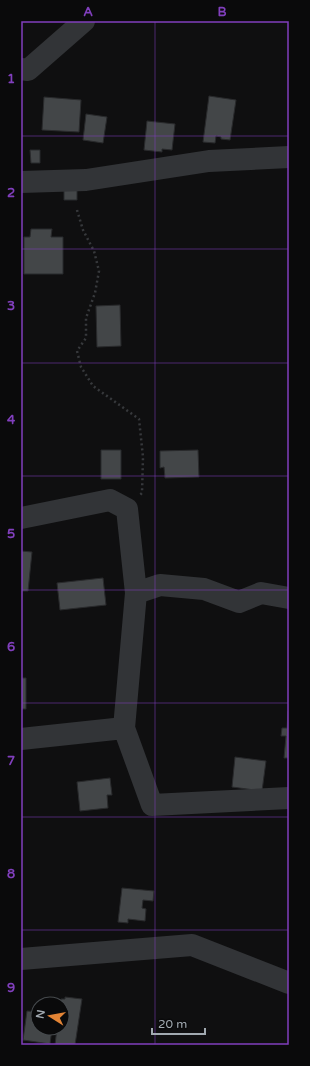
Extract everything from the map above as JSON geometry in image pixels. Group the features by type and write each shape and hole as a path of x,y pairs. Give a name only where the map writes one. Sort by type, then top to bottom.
{"street":[{"path":"21,69 28,70 84,21"},
{"path":"21,182 86,180 209,162 289,157"},
{"path":"21,518 110,500 127,510 136,593 124,728 152,805 289,798"},
{"path":"136,593 160,585 204,589 239,602 262,593 289,598"},
{"path":"21,738 124,728"},
{"path":"21,959 192,945 289,983"}],"path":[{"path":"77,210 83,230 94,251 99,271 95,293 86,318 86,338 77,351 81,368 93,386 139,420 143,457 142,493 127,510"}],"building":[{"path":"209,96 236,100 230,140 221,139 221,137 216,136 215,143 203,142"},
{"path":"44,97 81,100 79,132 42,130"},
{"path":"86,114 107,117 103,143 83,140"},
{"path":"147,121 175,124 172,150 162,149 162,152 144,150"},
{"path":"30,150 40,150 40,163 31,163"},
{"path":"64,187 77,187 77,200 64,200"},
{"path":"31,229 52,229 51,237 63,237 63,274 24,274 24,237 30,237"},
{"path":"120,305 121,346 97,347 96,306"},
{"path":"101,450 121,450 121,479 101,479"},
{"path":"198,450 199,477 165,478 164,467 160,468 160,451"},
{"path":"21,551 32,552 28,591 21,591"},
{"path":"103,578 106,605 60,610 57,583"},
{"path":"21,678 26,678 26,709 21,709"},
{"path":"288,711 289,758 284,758 286,736 281,736 282,728 287,728"},
{"path":"235,757 266,761 262,791 232,787"},
{"path":"110,778 112,795 107,795 108,808 80,811 77,782"},
{"path":"122,888 154,891 153,901 143,900 142,908 146,909 145,921 128,919 128,923 118,922"},
{"path":"70,998 82,999 75,1045 55,1045 56,1036 70,1036"},
{"path":"27,1011 30,1011 30,1036 51,1036 50,1044 23,1040"}]}
